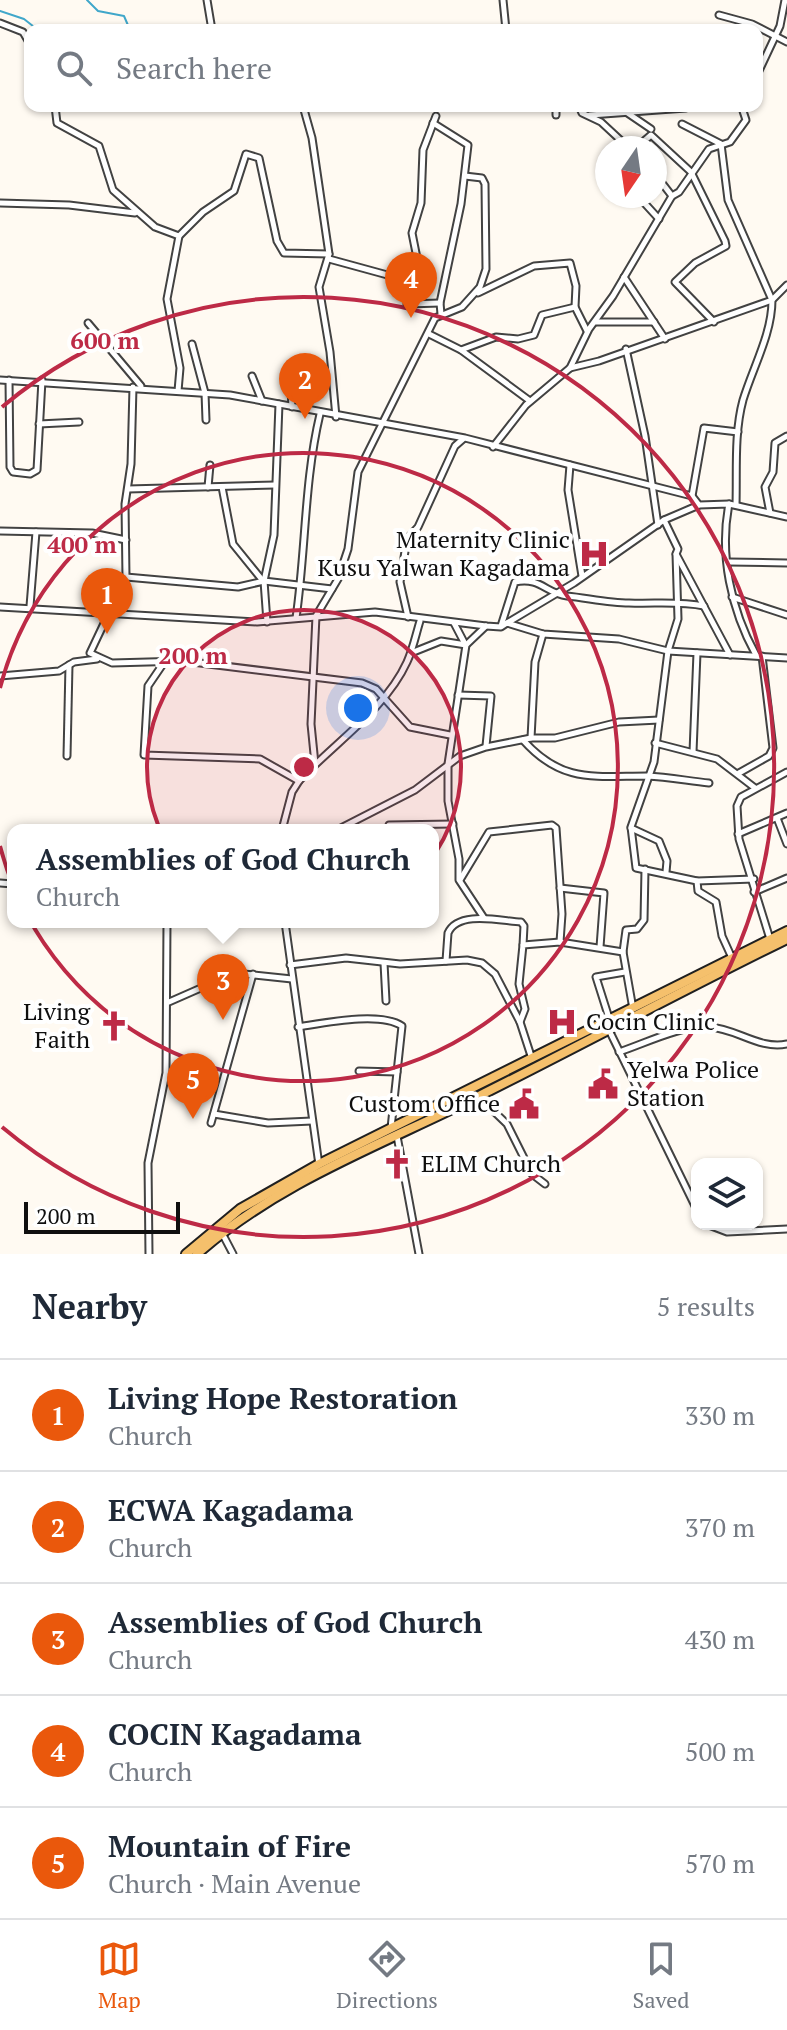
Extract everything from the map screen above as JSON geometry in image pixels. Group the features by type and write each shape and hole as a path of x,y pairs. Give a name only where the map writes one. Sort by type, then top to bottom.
{"main road":[{"path":"394,1132 609,1018 633,1009 787,931"},
{"path":"186,1254 240,1209 320,1167 478,1096 787,939"},
{"path":"197,1254 222,1232 320,1167"}],"street":[{"path":"207,0 211,24"},
{"path":"503,0 505,24"},
{"path":"763,60 785,0"},
{"path":"719,15 752,24"},
{"path":"0,23 18,28 24,36"},
{"path":"763,30 787,42"},
{"path":"56,112 57,123 99,146 113,190 155,227 179,236"},
{"path":"305,112 312,138 329,256 319,287 330,352 336,417"},
{"path":"582,112 590,115 608,112"},
{"path":"630,112 651,129"},
{"path":"493,447 530,401 570,368 587,331 672,196 679,192 709,149 730,142 746,120 743,112"},
{"path":"590,115 615,136"},
{"path":"178,391 180,368 167,299 179,236 203,212 234,191 246,154 259,158 277,241 284,253 329,256 413,282 418,263 412,233 421,203 423,150 436,116"},
{"path":"433,123 468,145 465,176 440,303 441,314"},
{"path":"682,124 721,144"},
{"path":"721,144 728,200 772,300 772,316 742,403 733,504 724,525 732,597 744,633 759,656 773,748 769,756 739,773"},
{"path":"667,150 691,172 726,246 695,263 675,282 714,322"},
{"path":"465,176 482,178 488,206 486,269 477,293"},
{"path":"667,190 672,196"},
{"path":"0,203 69,205 136,213"},
{"path":"649,208 659,219"},
{"path":"315,764 311,679 316,616 332,589 348,549 358,472 435,318 462,307 477,293 534,266 570,263 576,286 575,307 587,331"},
{"path":"623,277 665,339"},
{"path":"570,368 665,339 772,300 787,285"},
{"path":"407,304 440,303"},
{"path":"461,350 496,337 529,338 534,335 542,315 575,307"},
{"path":"595,322 656,322"},
{"path":"88,323 143,388"},
{"path":"428,334 461,350 530,401"},
{"path":"192,344 205,393 206,420"},
{"path":"626,349 645,436 658,525"},
{"path":"290,372 292,407"},
{"path":"252,376 262,401"},
{"path":"0,380 42,380 205,393 279,404 336,417 465,438 692,496 699,505"},
{"path":"9,380 13,472 30,474 37,470 42,380"},
{"path":"133,387 126,577 90,649 98,658 112,663 165,661 262,669 311,679 362,683 376,689 410,727 450,735"},
{"path":"267,622 264,581 274,535 279,404"},
{"path":"296,618 301,586 308,468 320,414"},
{"path":"39,424 79,422"},
{"path":"692,496 704,428 738,432"},
{"path":"770,513 765,487 773,472 775,443 787,436"},
{"path":"408,617 400,582 407,539 424,517 455,446 465,438"},
{"path":"208,487 210,465"},
{"path":"570,465 568,490 582,576"},
{"path":"128,489 275,485"},
{"path":"222,487 233,544 252,572 264,581"},
{"path":"504,625 556,594 664,520 699,505 733,504 787,517"},
{"path":"664,520 678,549 678,619 668,651 654,762 631,827 636,868 697,881 754,879"},
{"path":"0,531 92,533 126,540"},
{"path":"30,606 36,531"},
{"path":"676,554 731,656"},
{"path":"729,562 787,563"},
{"path":"126,577 238,587 264,581 332,589"},
{"path":"504,625 515,582 539,582 556,594 628,603 679,601 704,606"},
{"path":"732,597 787,615"},
{"path":"0,607 30,606 267,622 375,612 420,621 504,625 543,634 619,639 668,651 787,658"},
{"path":"284,824 292,792 299,781 384,698 411,653 420,621"},
{"path":"454,623 466,645"},
{"path":"484,918 459,880 448,764 466,645 486,626"},
{"path":"531,738 535,662 543,634"},
{"path":"411,653 441,641 466,645"},
{"path":"693,752 697,653"},
{"path":"0,676 59,671 69,665 98,658"},
{"path":"165,661 148,686 144,755 260,759 299,781"},
{"path":"67,756 69,665"},
{"path":"458,695 491,696 486,747"},
{"path":"349,824 415,790 448,764 486,747 531,738 555,738 619,722 659,720"},
{"path":"522,740 546,761 572,774 624,779 647,776 709,783"},
{"path":"655,743 717,759 755,788"},
{"path":"770,939 738,834 739,800 787,772"},
{"path":"738,834 787,813"},
{"path":"777,818 787,844"},
{"path":"439,824 453,824"},
{"path":"459,880 489,832 552,825 556,828 560,942"},
{"path":"631,827 659,841 667,861 666,872"},
{"path":"633,1009 623,952 626,930 637,929 644,920 645,869"},
{"path":"754,892 787,878"},
{"path":"697,881 698,891 716,902 722,936 732,959"},
{"path":"560,888 604,893 600,947"},
{"path":"446,961 450,927 484,918 523,923 519,984 525,1009 520,1022"},
{"path":"149,1254 148,1163 165,1082 169,1002 167,928"},
{"path":"286,928 320,1167"},
{"path":"523,945 560,942 623,952"},
{"path":"290,965 346,958 424,965 467,960 492,969 520,1022 532,1059"},
{"path":"384,963 386,1001"},
{"path":"609,1018 596,977 625,972"},
{"path":"169,1002 235,973 292,979"},
{"path":"211,1123 253,974"},
{"path":"298,1027 342,1021 396,1022 402,1026 394,1132 419,1254"},
{"path":"619,1052 696,1027 718,1028 775,1046 787,1044"},
{"path":"607,1028 691,1198"},
{"path":"359,1071 397,1072"},
{"path":"478,1096 507,1124 532,1174 545,1184"},
{"path":"214,1114 268,1123 312,1121"},
{"path":"722,1230 787,1229"},
{"path":"222,1232 233,1254"}],"waterway":[{"path":"87,0 98,11 124,16 127,24"},
{"path":"0,11 30,24"}],"place":[{"name":"COCIN Kagadama","path":"411,318"},
{"name":"ECWA Kagadama","path":"305,419"},
{"name":"Maternity Clinic Kusu Yalwan Kagadama","path":"594,554"},
{"name":"Living Hope Restoration","path":"107,634"},
{"name":"Assemblies of God Church","path":"223,1020"},
{"name":"Cocin Clinic","path":"562,1022"},
{"name":"Living Faith","path":"114,1026"},
{"name":"Yelwa Police Station","path":"603,1084"},
{"name":"Custom Office","path":"524,1104"},
{"name":"Mountain of Fire","path":"193,1119"},
{"name":"ELIM Church","path":"397,1164"}]}
